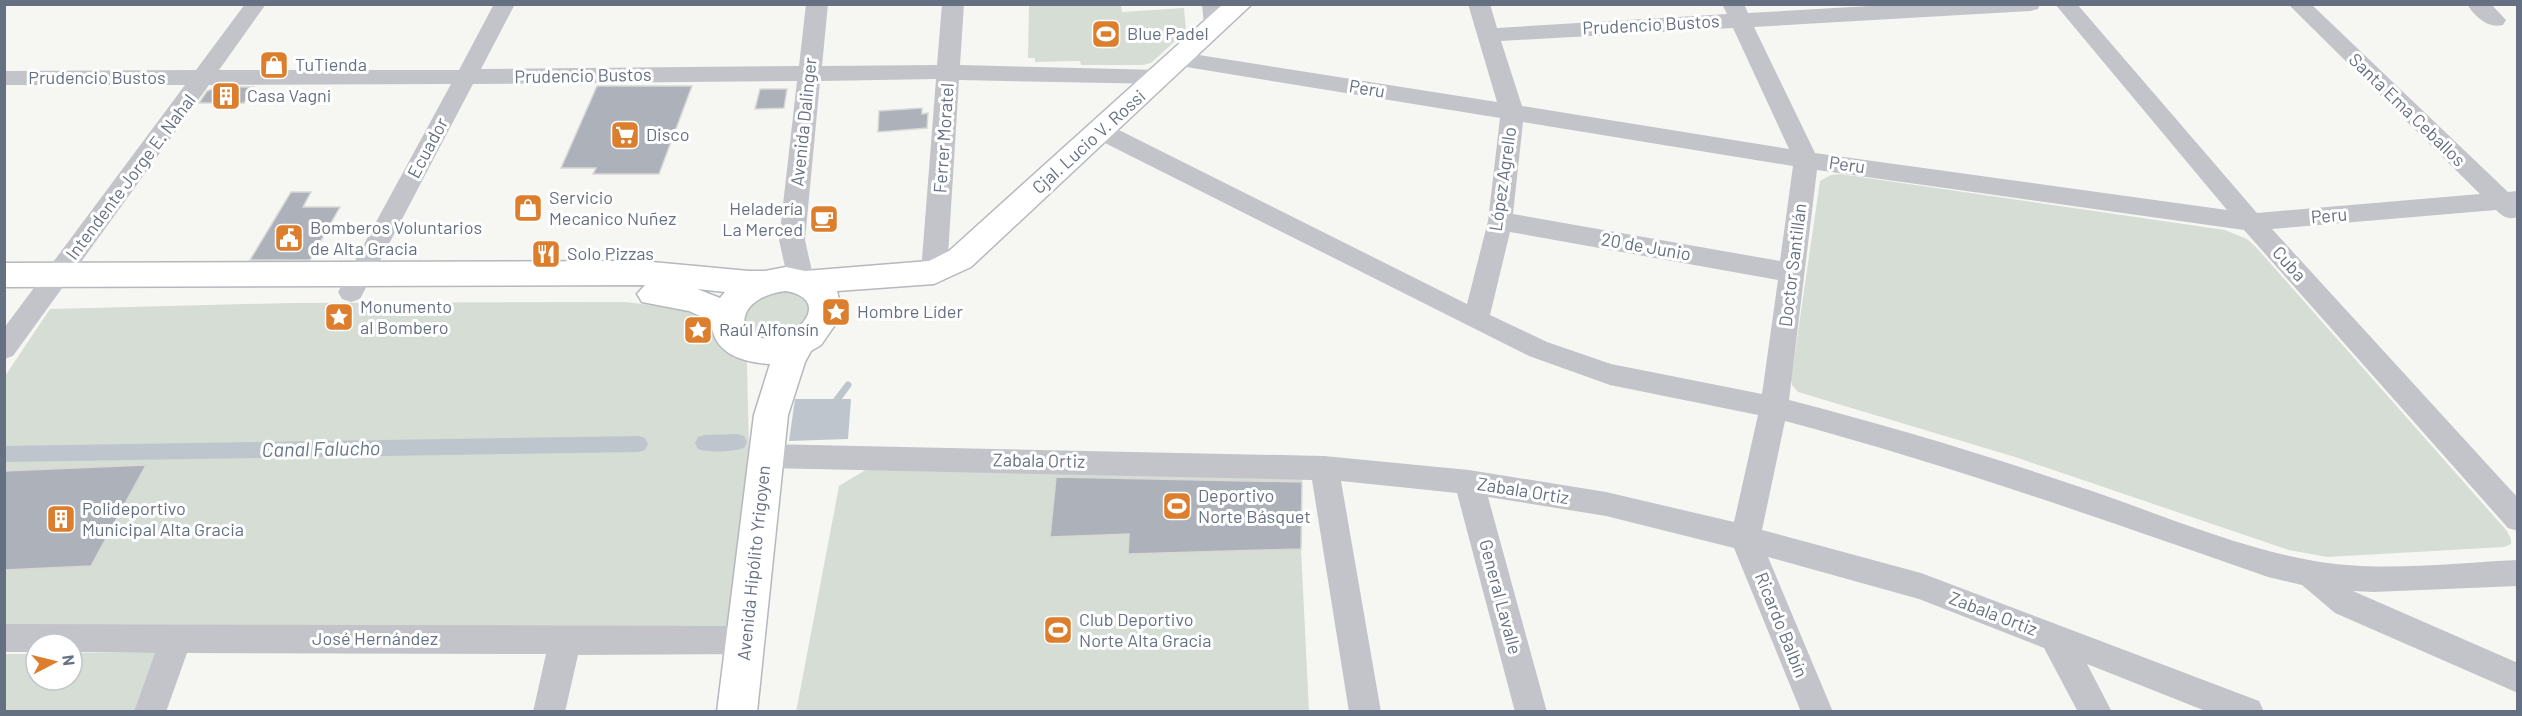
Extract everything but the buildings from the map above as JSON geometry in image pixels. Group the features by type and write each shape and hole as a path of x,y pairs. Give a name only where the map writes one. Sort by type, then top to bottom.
{"main road":[{"name":"Cjal. Lucio V. Rossi","path":"921,274 960,260 1170,68 1214,15 1239,4"},
{"path":"4,295 50,285 356,282 645,273 722,281 786,281 921,274"},
{"path":"826,308 841,297 866,285 921,274"},
{"path":"4,275 50,285"},
{"path":"786,281 821,293 826,308 823,320 816,331 798,345 783,350 759,352 746,348 735,341 729,332 728,315 738,298 786,281"},
{"path":"356,282 636,292 687,298 728,315"},
{"name":"Avenida Hipólito Yrigoyen","path":"737,711 771,415 779,381 787,361 798,345"},
{"name":"Avenida Hipólito Yrigoyen","path":"759,352 768,381 771,415"}],"street":[{"name":"Intendente Jorge E. Nahal","path":"4,349 205,78 256,4"},
{"name":"Ecuador","path":"356,282 505,4"},
{"name":"Avenida Dalinger","path":"786,281 783,265 792,240 817,4"},
{"name":"Ferrer Moratel","path":"921,274 949,72 953,4"},
{"name":"López Agrello","path":"1476,320 1500,221 1512,113 1479,4"},
{"name":"Prudencio Bustos","path":"1488,35 1737,12 2030,4"},
{"name":"Cuba","path":"2065,4 2251,222 2517,519"},
{"name":"Santa Ema Ceballos","path":"2298,4 2512,206"},
{"path":"2477,4 2495,20"},
{"path":"1737,12 1806,159"},
{"name":"Prudencio Bustos","path":"4,78 465,77 1170,68"},
{"name":"Peru","path":"1170,68 1512,113 1806,159 2251,222 2512,206"},
{"path":"1101,131 1476,320 1538,349 1610,374 1774,407 1894,439 2031,482 2268,564 2311,574 2373,579 2517,573"},
{"name":"Doctor Santillán","path":"1745,538 1774,407 1806,159"},
{"name":"20 de Junio","path":"1500,221 1793,273"},
{"name":"Zabala Ortiz","path":"766,456 1324,468 1469,482 1606,504 1745,538 1921,586 2248,711"},
{"path":"1324,468 1365,711"},
{"name":"General Lavalle","path":"1469,482 1531,711"},
{"name":"Ricardo Balbín","path":"1745,538 1817,711"},
{"path":"2311,574 2346,603 2517,678"},
{"name":"José Hernández","path":"4,638 727,641 746,639"},
{"path":"150,711 176,638"},
{"path":"2056,639 2096,711"},
{"path":"549,711 565,640"}],"shaded area":[{"name":"Blue Padel","path":"1029,5 1121,5 1122,12 1184,8 1186,31 1151,63 1143,65 1081,65 1080,61 1035,62 1035,58 1028,58"},
{"path":"1840,174 2225,230 2247,239 2507,531 2511,544 2504,547 2327,557 2289,550 2015,457 1798,392 1791,380 1820,181 1831,175"},
{"path":"784,283 820,310 774,346 734,326 735,316"},
{"path":"624,302 671,307 694,312 714,320 747,363 749,451 732,628 5,628 5,376 50,309 291,303"},
{"path":"795,399 851,399 848,439 789,441"},
{"name":"Club Deportivo Norte Alta Gracia","path":"872,466 1302,478 1301,549 1309,711 796,712 839,486"},
{"path":"84,653 165,653 141,712 5,711 4,654 24,654 24,692 84,692"}],"waterway":[{"path":"833,405 848,385"},
{"name":"Canal Falucho","path":"705,443 737,442"},
{"name":"Canal Falucho","path":"4,454 638,444"}],"place":[{"name":"Blue Padel","path":"1106,34"},
{"name":"TuTienda","path":"274,65"},
{"name":"Casa Vagni","path":"226,96"},
{"name":"Disco","path":"625,135"},
{"name":"Servicio Mecanico Nuñez","path":"528,208"},
{"name":"Heladería La Merced","path":"824,219"},
{"name":"Bomberos Voluntarios de Alta Gracia","path":"289,238"},
{"name":"Solo Pizzas","path":"546,254"},
{"name":"Hombre Líder","path":"836,312"},
{"name":"Monumento al Bombero","path":"339,317"},
{"name":"Raúl Alfonsín","path":"698,330"},
{"name":"Deportivo Norte Básquet","path":"1177,506"},
{"name":"Polideportivo Municipal Alta Gracia","path":"61,519"},
{"name":"Club Deportivo Norte Alta Gracia","path":"1058,630"}]}
